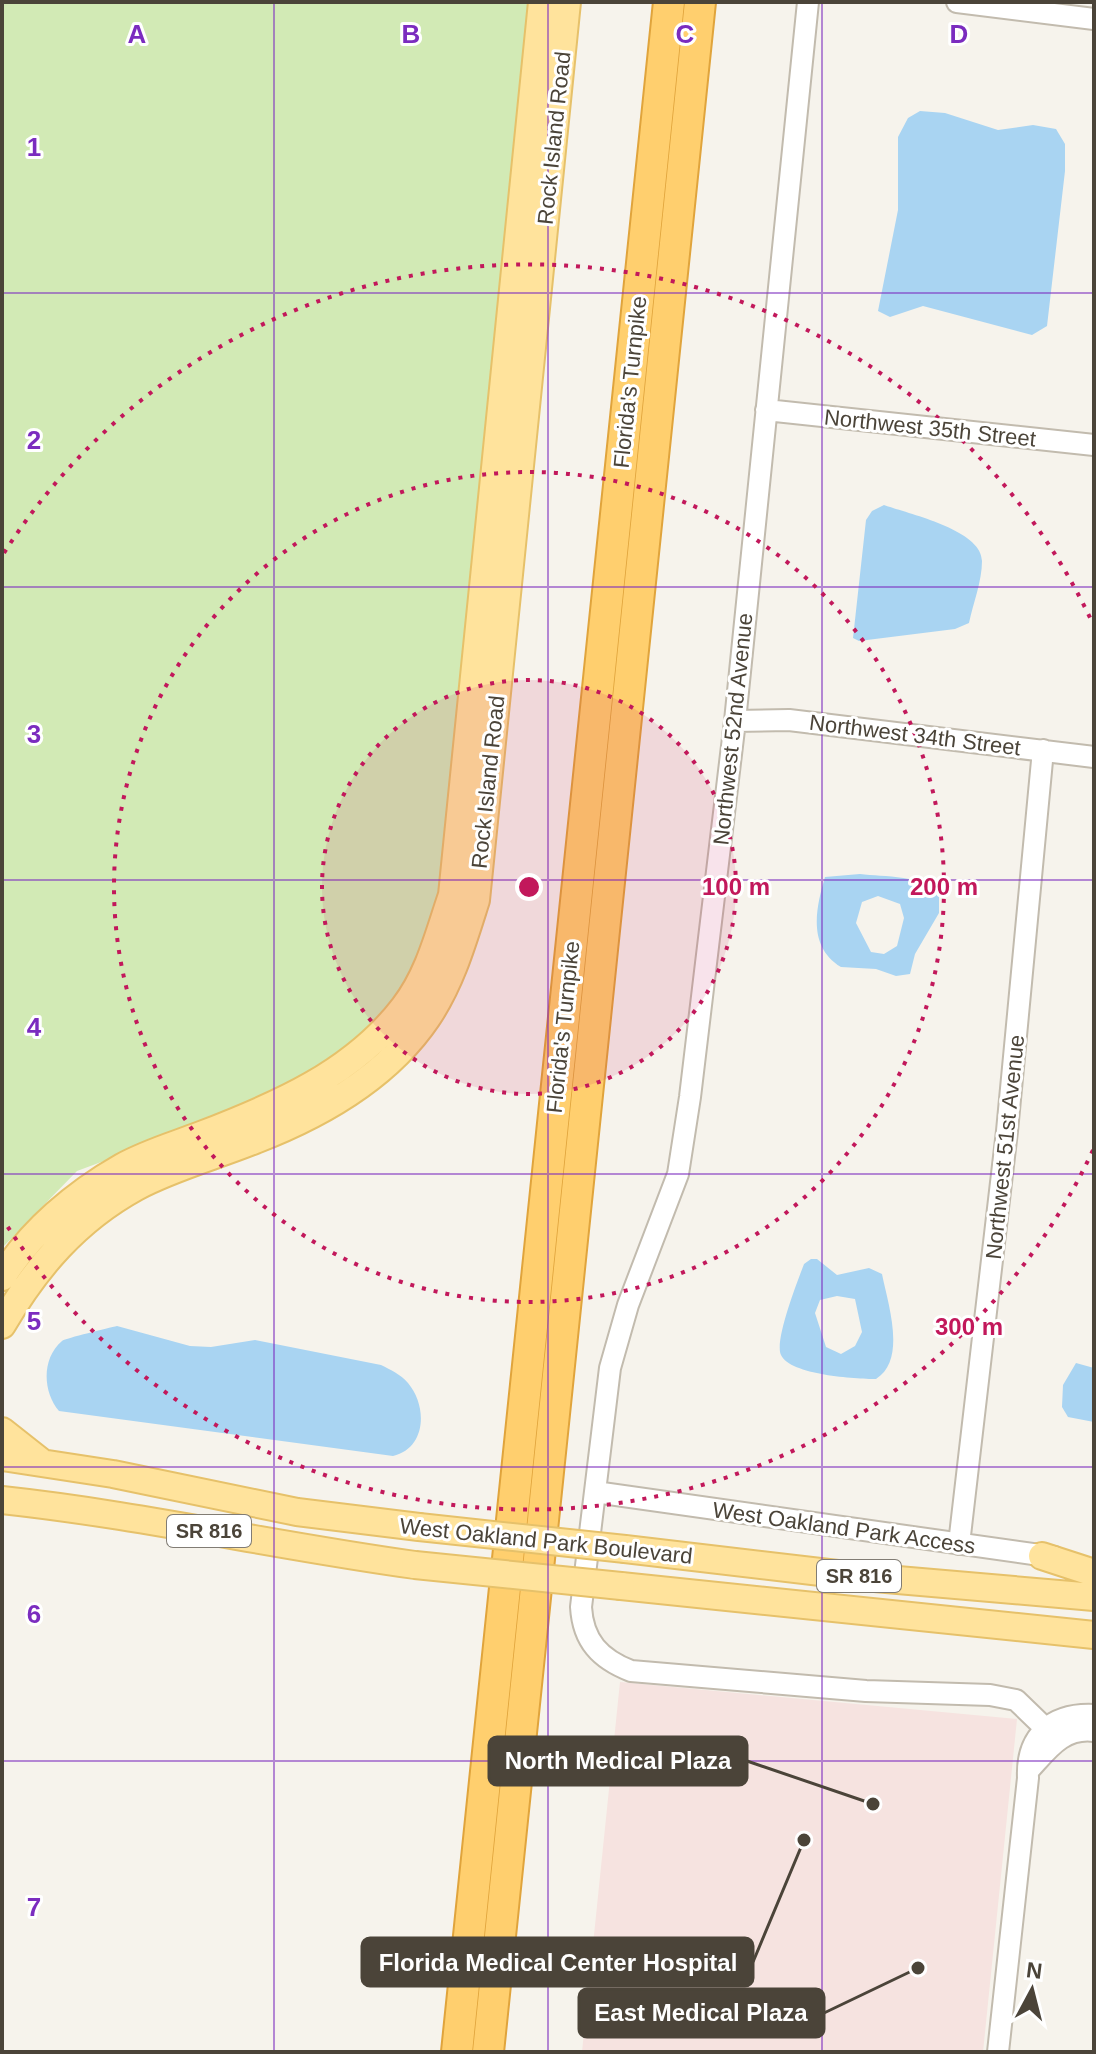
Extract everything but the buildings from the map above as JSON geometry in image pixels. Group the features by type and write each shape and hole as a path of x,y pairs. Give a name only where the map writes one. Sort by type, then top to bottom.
{"highway":[{"name":"Florida's Turnpike","path":"457,2052 669,2"},
{"name":"Florida's Turnpike","path":"488,2052 700,2"}],"main road":[{"name":"Rock Island Road","path":"2,1277 42,1227 80,1194 112,1173 138,1159 264,1111 347,1062 379,1038 407,1004 431,958 452,895 542,2"},
{"name":"Rock Island Road","path":"2,1325 26,1284 58,1245 96,1212 138,1186 302,1121 333,1103 396,1056 428,1017 454,967 476,900 567,2"},
{"path":"2,1431 43,1463"},
{"name":"West Oakland Park Boulevard","path":"2,1457 297,1512 863,1577 1094,1597"},
{"name":"West Oakland Park Boulevard","path":"2,1500 117,1513 264,1543 415,1565 1094,1635"},
{"path":"1042,1556 1094,1573"}],"street":[{"name":"Northwest 52nd Avenue","path":"808,2 735,721 690,1097 678,1174 628,1305 610,1368 582,1623 595,1649 609,1663 631,1671 835,1689 990,1695 1016,1700 1045,1728"},
{"path":"957,2 1094,19"},
{"name":"Northwest 35th Street","path":"766,410 1094,445"},
{"name":"Northwest 34th Street","path":"735,721 789,720 1094,757"},
{"name":"Northwest 51st Avenue","path":"959,1544 1006,1143 1043,750"},
{"name":"West Oakland Park Access","path":"595,1492 1094,1561"},
{"path":"998,2052 1030,1748 1045,1728 1066,1718 1094,1715"},
{"path":"1028,1771 1061,1737 1083,1730 1094,1731"}],"shaded area":[{"path":"620,1682 1017,1719 983,2052 582,2052"}],"green space":[{"path":"2,2 536,2 446,891 409,996 343,1058 244,1109 77,1171 2,1248"}],"water":[{"path":"920,111 945,113 998,130 1033,125 1056,129 1065,144 1065,171 1047,326 1032,335 923,306 890,317 878,311 898,210 898,137 908,118"},
{"path":"884,505 958,532 979,550 982,569 969,623 955,629 859,641 853,638 866,520 872,511"},
{"path":"860,874 892,877 914,880 933,890 939,897 939,913 915,954 910,974 896,976 876,969 841,967 830,958 823,948 817,926 825,877","holes":["878,896 900,904 904,918 897,946 884,954 871,952 856,923 862,902"]},
{"path":"817,1259 837,1275 869,1268 882,1274 891,1315 893,1345 891,1359 876,1379 810,1371 787,1362 781,1355 784,1324 804,1264","holes":["837,1296 855,1299 862,1332 855,1346 841,1354 826,1347 815,1313 820,1300"]},
{"path":"117,1326 190,1346 211,1347 255,1340 381,1365 402,1377 414,1393 421,1415 418,1436 404,1452 393,1456 59,1411 47,1385 48,1366 55,1348 62,1341"},
{"path":"1076,1363 1094,1368 1094,1422 1068,1417 1062,1407 1063,1385"}],"place":[{"name":"North Medical Plaza","path":"873,1804"},
{"name":"Florida Medical Center Hospital","path":"804,1840"},
{"name":"East Medical Plaza","path":"918,1968"}]}
